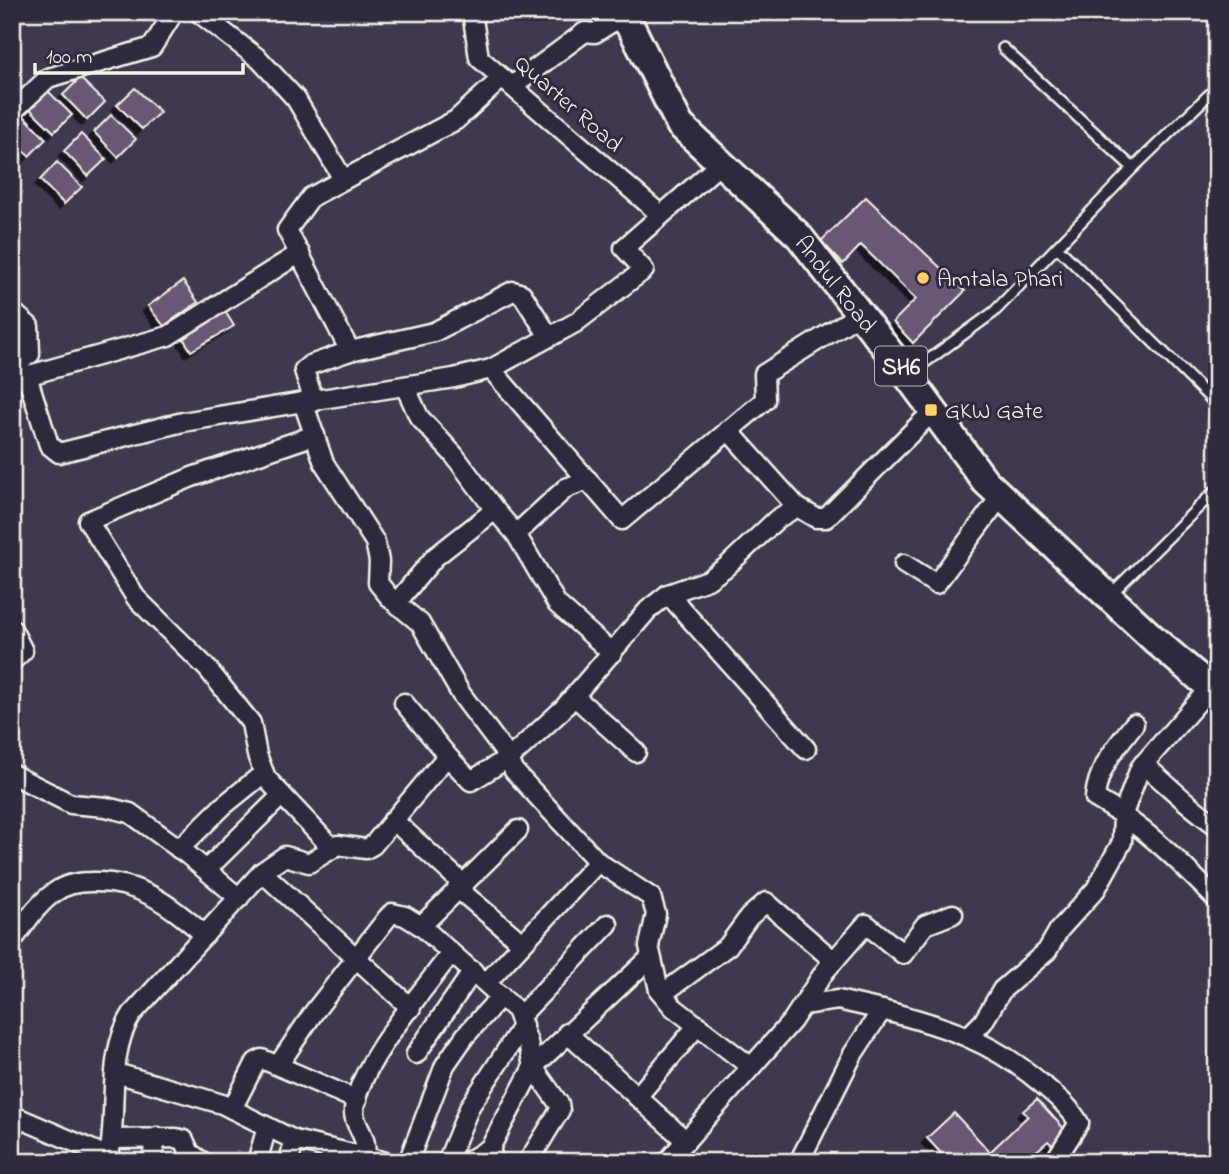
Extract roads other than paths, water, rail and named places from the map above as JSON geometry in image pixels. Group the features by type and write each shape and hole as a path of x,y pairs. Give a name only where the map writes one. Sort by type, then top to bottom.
{"main road":[{"name":"Andul Road","path":"620,14 632,29 680,125 799,236 908,375 985,481 1108,597 1214,691"}],"street":[{"path":"12,111 48,78 152,47 174,12"},
{"path":"198,12 259,59 296,99 343,179"},
{"name":"Quarter Road","path":"472,12 479,58 662,215"},
{"path":"350,351 287,230 311,197 456,120 507,82 585,32 595,33 620,14"},
{"path":"17,374 49,445 59,453 173,424 492,369 548,335 575,323 644,270 624,248 721,163"},
{"path":"17,374 169,336 300,253"},
{"path":"548,335 522,294 513,291 421,337 350,351 310,365 304,370 315,435 324,463 375,542 379,561 378,583 420,623 461,694 509,758 514,771 598,862 651,897 656,914 649,946 659,990 673,1007 751,1067"},
{"path":"12,311 29,326 30,354 17,374"},
{"path":"492,369 622,520 765,400 764,374 860,314"},
{"path":"405,386 419,417 454,455 516,534 556,604 612,653"},
{"path":"728,430 797,507 816,518 826,518 933,411"},
{"path":"315,435 192,477 88,521 136,598 207,668 251,723 257,755 264,773 331,847"},
{"path":"516,534 566,488 588,480"},
{"path":"904,564 936,584 1001,496"},
{"path":"404,703 471,781 509,758 574,696 648,610 668,594 708,580 726,567 777,519 797,507"},
{"path":"396,603 435,557 495,510"},
{"path":"668,594 806,748"},
{"path":"12,629 23,651 12,661"},
{"path":"970,1035 983,1022 1002,990 1047,951 1066,921 1096,889 1122,842 1123,814 1143,764 1214,691"},
{"path":"574,696 636,752"},
{"path":"1134,724 1111,754 1096,783 1096,798 1123,814 1160,842 1217,900"},
{"path":"12,1115 108,1160 114,1139 120,1041 132,1014 262,872 280,857 309,863 338,845 366,849 443,761 450,759"},
{"path":"1143,764 1174,790 1184,803 1215,826"},
{"path":"179,849 223,806 264,773"},
{"path":"12,774 71,804 106,807 130,813 239,898"},
{"path":"205,870 282,795"},
{"path":"393,820 522,943"},
{"path":"421,926 459,885 518,830"},
{"path":"416,1054 480,977 522,943 598,862"},
{"path":"262,872 411,1009"},
{"path":"12,941 53,893 78,882 110,881 137,887 158,897 205,935"},
{"path":"659,990 669,989 728,946 749,917 766,902 834,961"},
{"path":"279,1065 355,959 392,913 405,916 421,926 501,996 521,1021 533,1067 559,1104 560,1110 528,1162"},
{"path":"667,1162 803,1005 834,961 866,924 903,954 925,925 953,914"},
{"path":"447,1162 470,1106 521,1021 608,924"},
{"path":"365,1160 365,1137 355,1118 357,1100 372,1062 452,953"},
{"path":"467,1162 492,1155 533,1067 651,957"},
{"path":"408,1162 445,1065 465,1036 501,996"},
{"path":"803,1005 838,1000 882,1010 970,1035 1014,1060 1070,1108 1079,1123 1054,1162"},
{"path":"799,1162 853,1054 882,1010"},
{"path":"637,1097 698,1025"},
{"path":"567,1034 686,1141"},
{"path":"232,1108 256,1062 262,1059 357,1100"},
{"path":"116,1073 232,1108 294,1140 365,1160 386,1162"},
{"path":"257,1162 267,1127"},
{"path":"114,1139 157,1137 184,1140 193,1159"},
{"path":"151,1162 157,1137"},
{"path":"289,1162 294,1140"}],"lane":[{"path":"1003,48 1133,168"},
{"path":"908,375 994,312 1133,168 1217,87"},
{"path":"1057,247 1217,405"},
{"path":"1108,597 1217,489"}],"place":[{"name":"Amtala Phari","path":"923,278"},
{"name":"GKW Gate","path":"931,410"}]}
